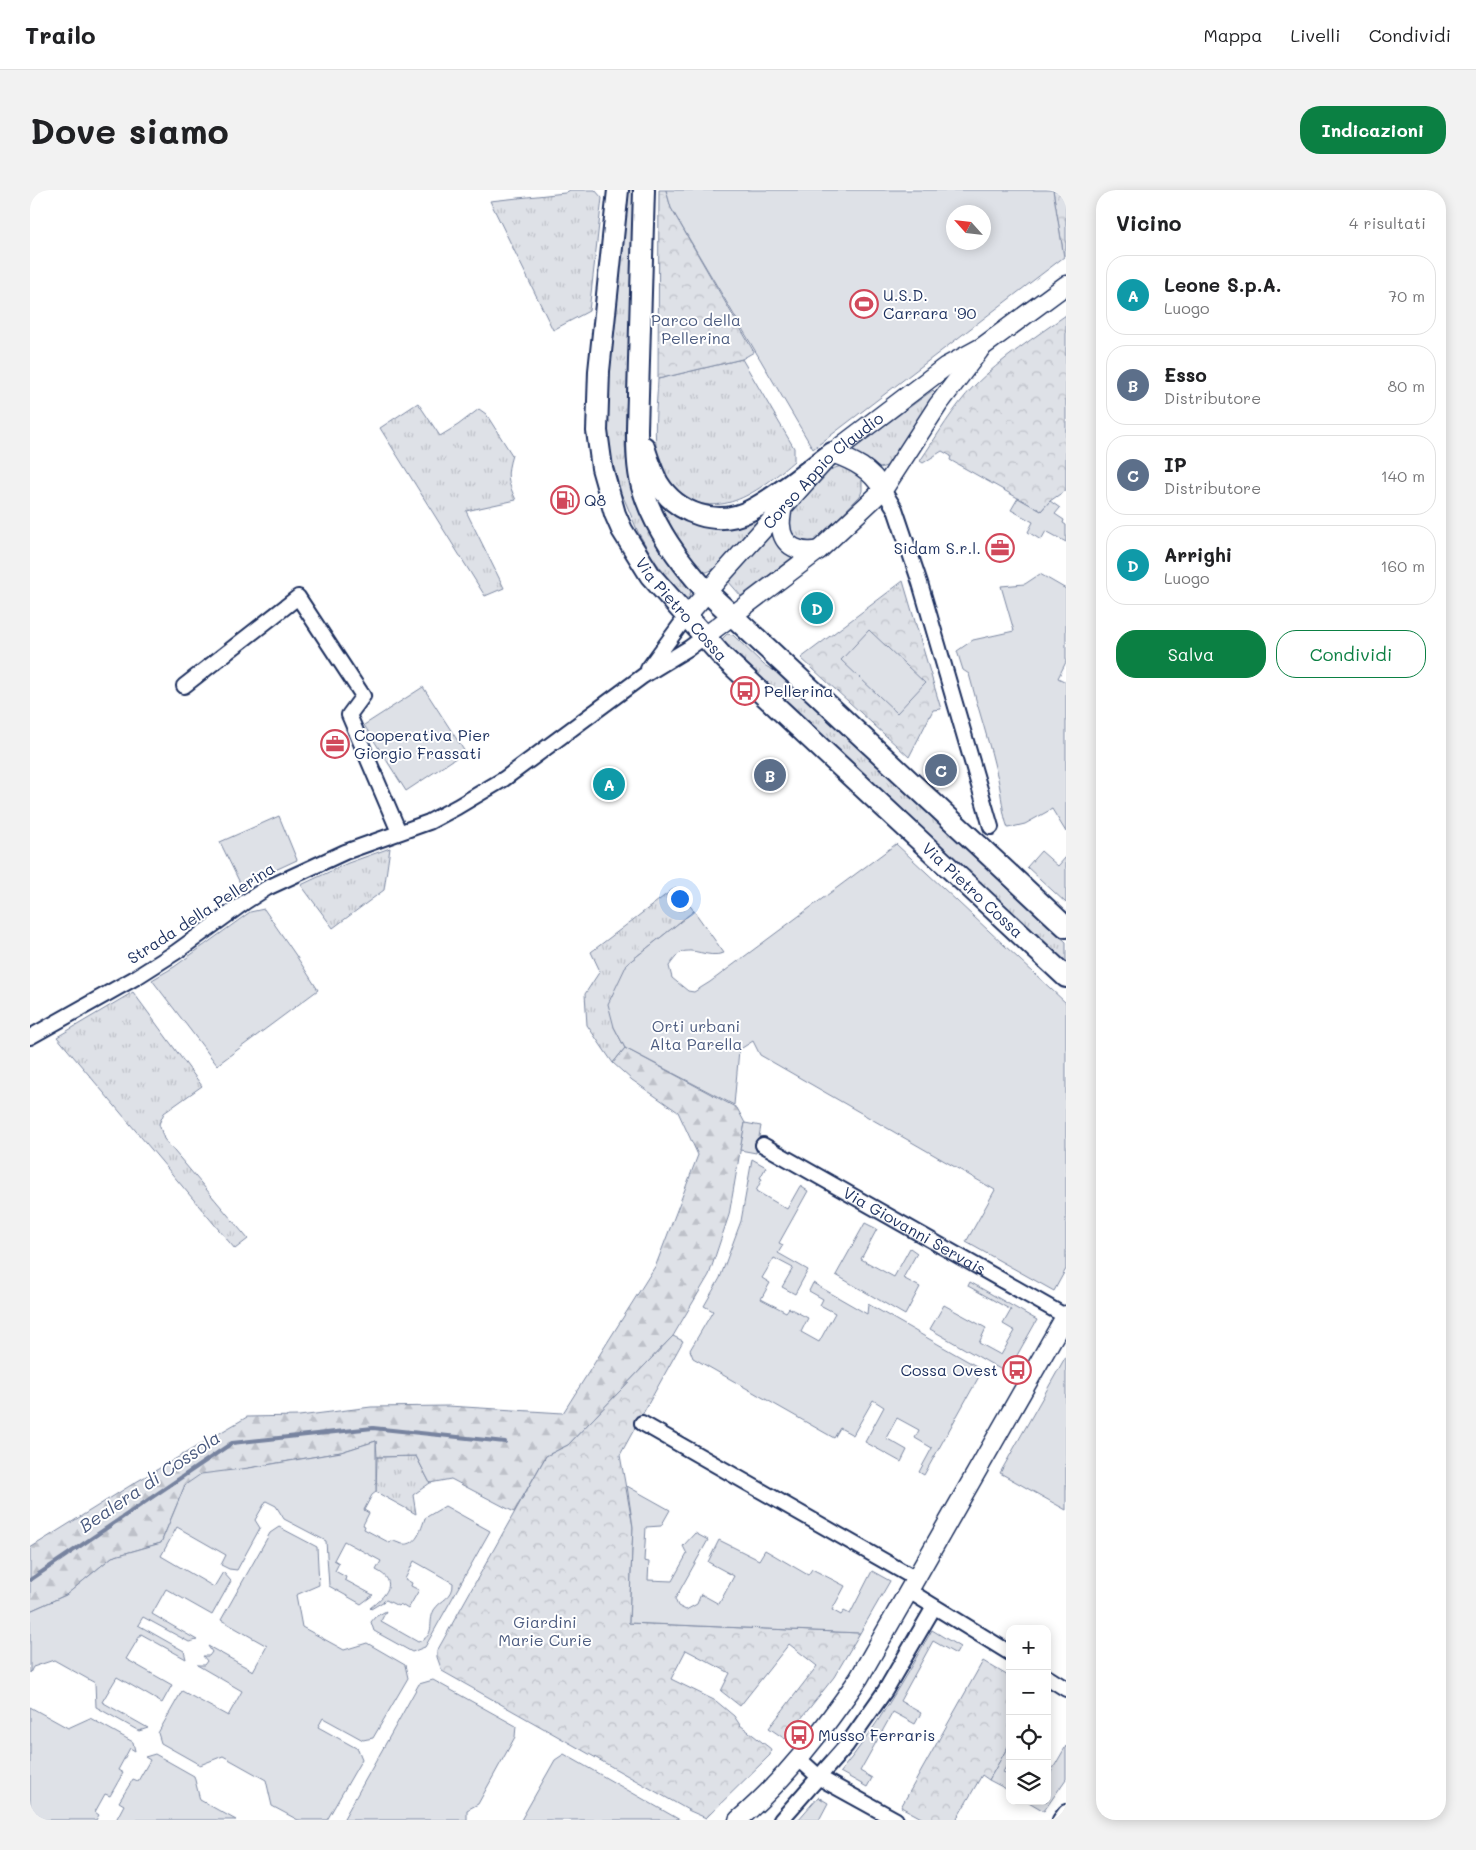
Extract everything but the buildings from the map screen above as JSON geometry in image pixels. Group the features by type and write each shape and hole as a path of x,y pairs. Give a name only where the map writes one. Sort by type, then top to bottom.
{"main road":[{"name":"Via Pietro Cossa","path":"618,190 598,396 597,431 602,468 615,514 622,530 650,575 704,637 758,690 1066,977"},
{"name":"Via Pietro Cossa","path":"644,190 636,429 642,486 661,533 681,563 707,592 1066,927"},
{"path":"636,429 658,482 672,501 688,511 705,518 727,518 750,512 772,498 832,452"}],"street":[{"name":"Corso Appio Claudio","path":"686,617 832,452 945,367 982,347 1066,285"},
{"name":"Corso Appio Claudio","path":"704,637 819,550 883,490 938,405 982,347"},
{"path":"832,452 864,467 876,478 895,509 920,583 991,827"},
{"path":"782,510 780,526 787,543 797,550 809,552 819,550"},
{"path":"184,686 298,598 363,696 349,715 399,832"},
{"name":"Strada della Pellerina","path":"643,676 686,617"},
{"name":"Strada della Pellerina","path":"30,1037 176,952 245,902 268,888 345,852 429,822 504,779 643,676 704,637"},
{"name":"Via Giovanni Servais","path":"738,1820 798,1758 826,1724 858,1678 1066,1315 763,1145"},
{"path":"642,1424 912,1585 934,1607 1006,1651"},
{"path":"781,1820 820,1778 846,1746 885,1691 934,1607"},
{"path":"1051,1680 1066,1689"},
{"path":"798,1758 820,1778 896,1820"},
{"path":"1060,1820 1066,1812"}],"green space":[{"path":"570,190 595,190 602,198 589,311 553,330 490,201 565,193"},
{"path":"628,190 634,190 625,445 627,465 638,505 646,524 666,559 691,591 689,598 685,598 671,583 653,558 638,532 613,479 608,444 608,387"},
{"name":"Parco della Pellerina","path":"659,190 666,190 671,208 754,352 742,359 658,379"},
{"name":"U.S.D. Carrara '90","path":"666,190 1053,190 1064,257 813,449 671,208"},
{"path":"1053,190 1066,190 1066,255 1064,257"},
{"path":"1066,315 1066,490 1050,501 1041,511 950,460 951,456 942,451 923,463 920,461 952,413 984,376 1007,357"},
{"path":"742,359 794,448 794,461 770,481 742,498 728,503 713,505 698,503 683,496 668,482 659,463 655,432 658,379"},
{"path":"933,390 935,393 890,465 880,468 854,454 853,449"},
{"path":"418,403 440,436 479,409 486,414 512,455 508,478 516,500 466,511 504,588 485,596 380,428"},
{"path":"844,465 849,466 862,478 860,496 818,539 813,542 799,543 790,535 789,514 832,469"},
{"path":"654,488 673,511 771,506 714,569 701,572 673,532 662,511"},
{"path":"1018,498 1041,511 1050,501 1060,508 1055,514 1064,520 1063,523 1066,525 1066,542 1046,531 1041,540 1028,532 1033,522 1011,510"},
{"path":"774,531 794,556 741,596 728,581"},
{"path":"1040,574 1066,589 1066,662 1058,678 1066,682 1066,832 1052,809 1025,824 1008,828 995,766 969,674 963,670 957,651 973,640 1014,631 1001,586 1025,584"},
{"path":"903,581 941,709 933,710 909,757 801,658"},
{"path":"869,630 925,683 897,713 841,660"},
{"path":"727,634 733,635 764,665 776,672 1066,942 1066,964 722,644 722,639"},
{"path":"423,687 465,752 406,791 364,725"},
{"path":"279,816 297,860 256,879 246,886 244,883 241,885 220,842"},
{"name":"Orti urbani Alta Parella","path":"896,844 1066,1003 1066,1269 1054,1291 966,1242 995,1190 760,1055 753,1041 739,1050 734,1105 625,1048 614,1027 608,1004 627,964 694,911 724,953 712,955 685,951 680,953 669,966 672,978 688,991 694,992"},
{"path":"390,848 384,890 333,928 301,885 348,863"},
{"path":"1041,851 1058,866 1066,857 1066,903 1027,867"},
{"path":"676,887 694,911 627,964 614,1027 625,1048 613,1063 587,1025 585,994 600,971 591,952"},
{"path":"264,909 318,990 217,1065 152,980 174,967 250,912"},
{"path":"133,992 202,1086 164,1113 159,1124 164,1139 248,1239 235,1249 57,1037"},
{"path":"625,1048 737,1108 745,1123 729,1215 709,1275 673,1336 568,1445 546,1456 514,1512 451,1479 430,1483 416,1456 377,1457 376,1441 341,1452 249,1468 185,1485 161,1543 112,1557 66,1595 30,1611 30,1548 136,1482 247,1417 299,1416 371,1407 448,1406 563,1413 656,1265 698,1155 678,1112 632,1080 613,1063"},
{"path":"745,1123 761,1126 756,1153 740,1150"},
{"path":"752,1159 766,1167 756,1191 787,1209 800,1186 808,1191 779,1243 783,1245 778,1253 808,1270 795,1294 782,1287 793,1268 774,1258 762,1278 770,1283 761,1299 786,1312 789,1308 808,1318 801,1332 819,1342 835,1313 820,1305 823,1299 809,1291 813,1283 867,1314 868,1304 978,1367 981,1373 924,1475 919,1472 932,1448 915,1438 919,1430 897,1418 886,1438 907,1450 901,1462 865,1442 884,1407 873,1400 853,1435 840,1428 834,1438 693,1358 690,1350 713,1311 704,1306 720,1278 741,1221"},
{"path":"865,1223 877,1229 861,1259 894,1277 910,1248 917,1253 903,1278 920,1287 905,1315 836,1275"},
{"path":"970,1282 1037,1320 1007,1373 930,1329 944,1305 986,1328 979,1343 1001,1355 1015,1331 1003,1324 1011,1310 968,1286"},
{"name":"Giardini Marie Curie","path":"673,1336 683,1341 620,1455 633,1527 629,1623 860,1633 834,1677 785,1739 769,1728 817,1666 789,1644 740,1706 721,1691 730,1673 686,1650 671,1679 716,1701 734,1716 740,1725 771,1749 770,1755 706,1818 690,1811 442,1671 437,1657 437,1651 546,1456 568,1445"},
{"path":"1066,1356 1066,1510 1000,1473"},
{"path":"376,1441 376,1492 372,1495 364,1510 369,1513 363,1525 365,1526 364,1529 390,1543 392,1540 399,1543 411,1543 418,1536 425,1518 445,1506 490,1531 425,1647 412,1652 374,1631 371,1622 375,1617 386,1611 381,1621 418,1642 428,1636 434,1610 449,1595 453,1588 453,1583 414,1561 405,1579 412,1583 411,1586 419,1590 408,1609 400,1604 398,1606 386,1600 371,1609 388,1589 387,1579 376,1570 381,1561 344,1541 334,1560 339,1563 335,1571 346,1577 345,1580 373,1595 361,1604 329,1586 326,1541 284,1519 276,1506 266,1501 255,1520 260,1528 237,1570 221,1565 226,1555 177,1527 161,1556 214,1587 223,1572 231,1581 212,1615 166,1589 152,1614 197,1640 189,1642 143,1617 138,1625 184,1651 186,1659 141,1634 126,1659 172,1685 162,1703 117,1677 102,1702 148,1728 139,1731 96,1707 95,1683 54,1660 33,1667 30,1673 30,1611 66,1595 112,1557 161,1543 185,1485 201,1474 249,1468 341,1452"},
{"path":"416,1456 430,1483 413,1495 416,1514 376,1492 377,1457"},
{"path":"627,1486 670,1510 661,1526 646,1527 644,1561 649,1562 648,1580 672,1581 687,1554 683,1546 695,1533 708,1540 675,1599 678,1606 686,1610 697,1604 701,1594 719,1604 734,1576 708,1562 719,1540 759,1560 765,1550 808,1575 812,1569 845,1586 832,1610 841,1615 844,1611 850,1614 872,1571 890,1581 860,1633 629,1623 633,1527"},
{"path":"279,1527 317,1547 319,1585 296,1595 302,1627 344,1650 367,1643 405,1665 408,1678 373,1738 363,1740 323,1718 318,1727 358,1749 362,1759 327,1820 298,1820 272,1806 266,1780 223,1756 200,1765 161,1743 158,1733 182,1691 228,1716 242,1691 197,1665 204,1665 207,1661 203,1656 209,1656 212,1652 208,1646 253,1671 267,1646 221,1620 270,1533"},
{"path":"932,1630 960,1647 956,1654 933,1641 900,1701 921,1713 915,1724 893,1712 860,1771 872,1778 867,1787 840,1772 878,1721"},
{"path":"983,1661 1006,1675 1006,1750 989,1780 982,1775 956,1820 925,1820 901,1807"},
{"path":"433,1680 516,1726 515,1737 478,1804 467,1810 467,1820 343,1820 419,1684"},
{"path":"30,1707 68,1728 90,1718 133,1742 135,1751 130,1748 118,1770 123,1773 110,1796 105,1794 95,1812 99,1815 96,1820 30,1820"},
{"path":"1066,1746 1066,1779 1051,1801 1051,1772"},
{"path":"1006,1750 1006,1767 1003,1772 1006,1773 1006,1789 989,1780"},
{"path":"155,1754 194,1776 200,1800 236,1820 116,1820 124,1805 119,1802 133,1779 138,1781 150,1760 145,1757"},
{"path":"564,1754 680,1820 521,1820 555,1760"},
{"path":"818,1797 828,1803 819,1820 798,1820"},
{"path":"1034,1805 1048,1805 1044,1811"}],"waterway":[{"name":"Bealera di Cossola","path":"30,1580 232,1443 373,1428 505,1442"}],"place":[{"name":"U.S.D. Carrara '90","path":"864,304"},
{"name":"Q8","path":"565,500"},
{"name":"Sidam S.r.l.","path":"1000,548"},
{"name":"Arrighi","path":"817,608"},
{"name":"Pellerina","path":"745,691"},
{"name":"Cooperativa Pier Giorgio Frassati","path":"335,744"},
{"name":"IP","path":"941,770"},
{"name":"Esso","path":"770,775"},
{"name":"Leone S.p.A.","path":"609,784"},
{"name":"Cossa Ovest","path":"1017,1370"},
{"name":"Musso Ferraris","path":"799,1735"}]}
